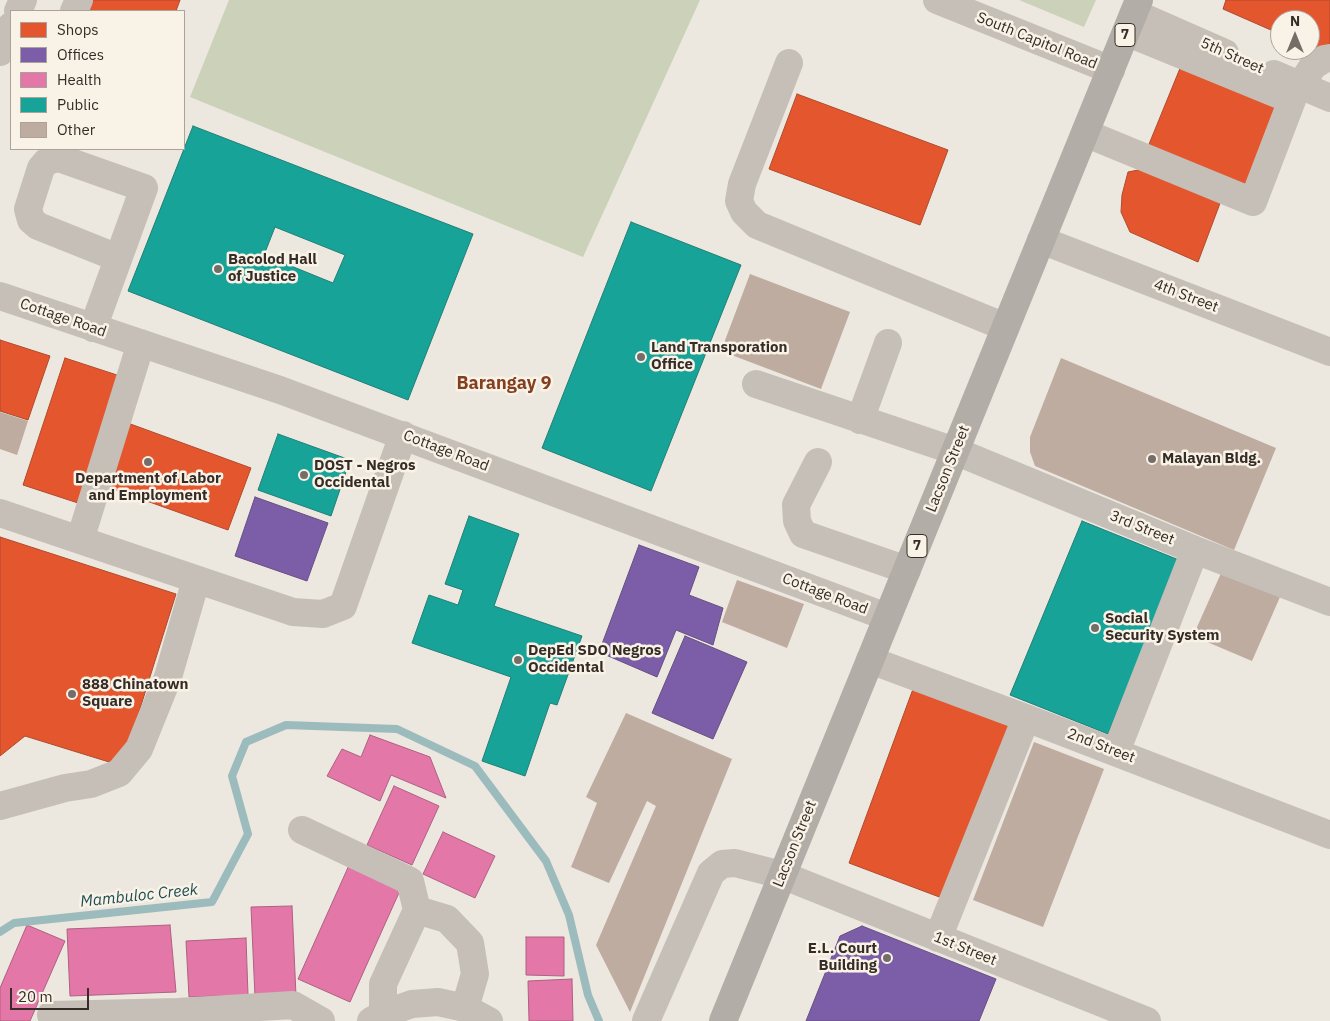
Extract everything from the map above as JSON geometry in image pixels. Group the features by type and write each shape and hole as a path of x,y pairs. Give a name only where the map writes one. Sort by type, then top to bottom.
{"main road":[{"name":"Lacson Street","path":"723,1021 1133,15"}],"street":[{"name":"South Capitol Road","path":"937,0 1110,70"},
{"name":"5th Street","path":"1133,15 1330,98"},
{"path":"1085,133 1253,202 1292,100 1133,15"},
{"path":"1300,86 1313,66 1324,59 1330,58"},
{"path":"789,64 742,184 739,201 744,212 757,225 1006,327"},
{"name":"4th Street","path":"1041,240 1330,352"},
{"path":"93,328 118,258"},
{"name":"Cottage Road","path":"0,296 280,390 403,434 887,617"},
{"path":"80,540 141,344"},
{"path":"860,420 888,344"},
{"name":"3rd Street","path":"756,384 956,451 1195,550 1330,602"},
{"path":"0,513 293,612 323,614 343,606 403,434"},
{"path":"818,462 796,505 796,521 803,534 907,570"},
{"path":"1116,752 1195,550"},
{"path":"0,806 65,788 90,784 118,773 139,749 168,677 196,580"},
{"name":"2nd Street","path":"870,660 1330,835"},
{"path":"938,938 1026,718"},
{"path":"302,830 410,881 417,910 383,984 377,1018"},
{"name":"1st Street","path":"646,1021 711,873 722,864 735,864 782,875 1147,1021"},
{"path":"417,910 447,919 470,943 475,974 465,1008"},
{"path":"377,1018 412,1004 438,1002 465,1008 489,1021"},
{"path":"51,1015 178,1012 293,1006 321,1021"}],"green space":[{"path":"229,0 700,0 583,257 190,97"},
{"path":"1019,0 1096,0 1084,27"}],"building: Shops":[{"path":"84,0 180,0 176,10 80,10"},
{"path":"1226,0 1330,0 1330,50 1320,51 1320,10 1270,10 1270,30 1223,9"},
{"path":"1183,61 1287,103 1249,196 1145,154"},
{"path":"797,94 948,150 920,225 769,169"},
{"path":"1148,168 1222,198 1198,262 1130,232 1121,212 1122,195 1128,172"},
{"path":"0,340 50,356 28,420 0,411"},
{"path":"65,358 120,376 78,503 23,485"},
{"path":"125,422 251,468 228,530 102,485"},
{"name":"888 Chinatown Square","path":"0,537 176,594 122,766 25,736 0,756"},
{"path":"913,689 1014,726 950,901 849,863"}],"building: Offices":[{"path":"255,497 328,523 307,581 235,556"},
{"path":"639,545 699,567 689,595 723,608 713,645 676,630 657,677 599,652"},
{"path":"685,636 747,662 713,739 652,713"},
{"name":"E.L. Court Building","path":"862,926 996,979 979,1021 806,1021 840,936"}],"building: Health":[{"path":"370,735 430,757 446,798 391,775 380,801 327,776 342,749 361,757"},
{"path":"394,786 439,806 412,865 367,845"},
{"path":"443,832 495,856 475,898 423,874"},
{"path":"350,863 402,886 350,1002 298,979"},
{"path":"292,906 296,996 255,997 251,907"},
{"path":"27,925 65,941 30,1021 0,1021 0,988"},
{"path":"170,925 176,992 70,996 67,929"},
{"path":"526,937 564,937 564,976 526,975"},
{"path":"246,938 248,995 189,997 186,941"},
{"path":"572,979 573,1021 529,1021 528,981"}],"building: Public":[{"name":"Bacolod Hall of Justice","path":"193,126 473,234 408,400 128,291","holes":["275,227 345,255 333,283 264,255"]},
{"name":"Land Transporation Office","path":"631,222 741,265 651,491 542,448"},
{"name":"DOST - Negros Occidental","path":"278,434 350,460 331,516 258,490"},
{"name":"DepEd SDO Negros Occidental","path":"469,516 519,534 494,606 582,636 557,705 550,703 525,776 482,761 511,677 412,643 429,595 458,605 463,590 445,584"},
{"name":"Social Security System","path":"1082,521 1179,560 1108,734 1010,695"}],"building: Other":[{"path":"750,274 850,312 821,389 721,351"},
{"name":"Malayan Bldg.","path":"1061,358 1276,448 1234,550 1035,466 1030,452 1030,437"},
{"path":"0,412 28,421 17,455 0,449"},
{"path":"1222,571 1280,597 1252,661 1193,636"},
{"path":"737,580 804,604 787,648 722,622"},
{"path":"626,713 732,759 630,1012 596,945 656,806 647,801 609,883 571,867 597,803 586,797"},
{"path":"1034,742 1104,769 1043,927 973,900"}],"waterway":[{"name":"Mambuloc Creek","path":"0,932 14,923 212,902 248,834 232,776 246,742 286,725 397,729 475,766 546,861 569,915 588,995 599,1021"}],"place":[{"name":"Bacolod Hall of Justice","path":"218,269"},
{"name":"Land Transporation Office","path":"641,357"},
{"name":"Malayan Bldg.","path":"1152,459"},
{"name":"Department of Labor and Employment","path":"148,462"},
{"name":"DOST - Negros Occidental","path":"304,475"},
{"name":"Social Security System","path":"1095,628"},
{"name":"DepEd SDO Negros Occidental","path":"518,660"},
{"name":"888 Chinatown Square","path":"72,694"},
{"name":"E.L. Court Building","path":"887,958"}],"district":[{"name":"Barangay 9","path":"504,384"}]}
